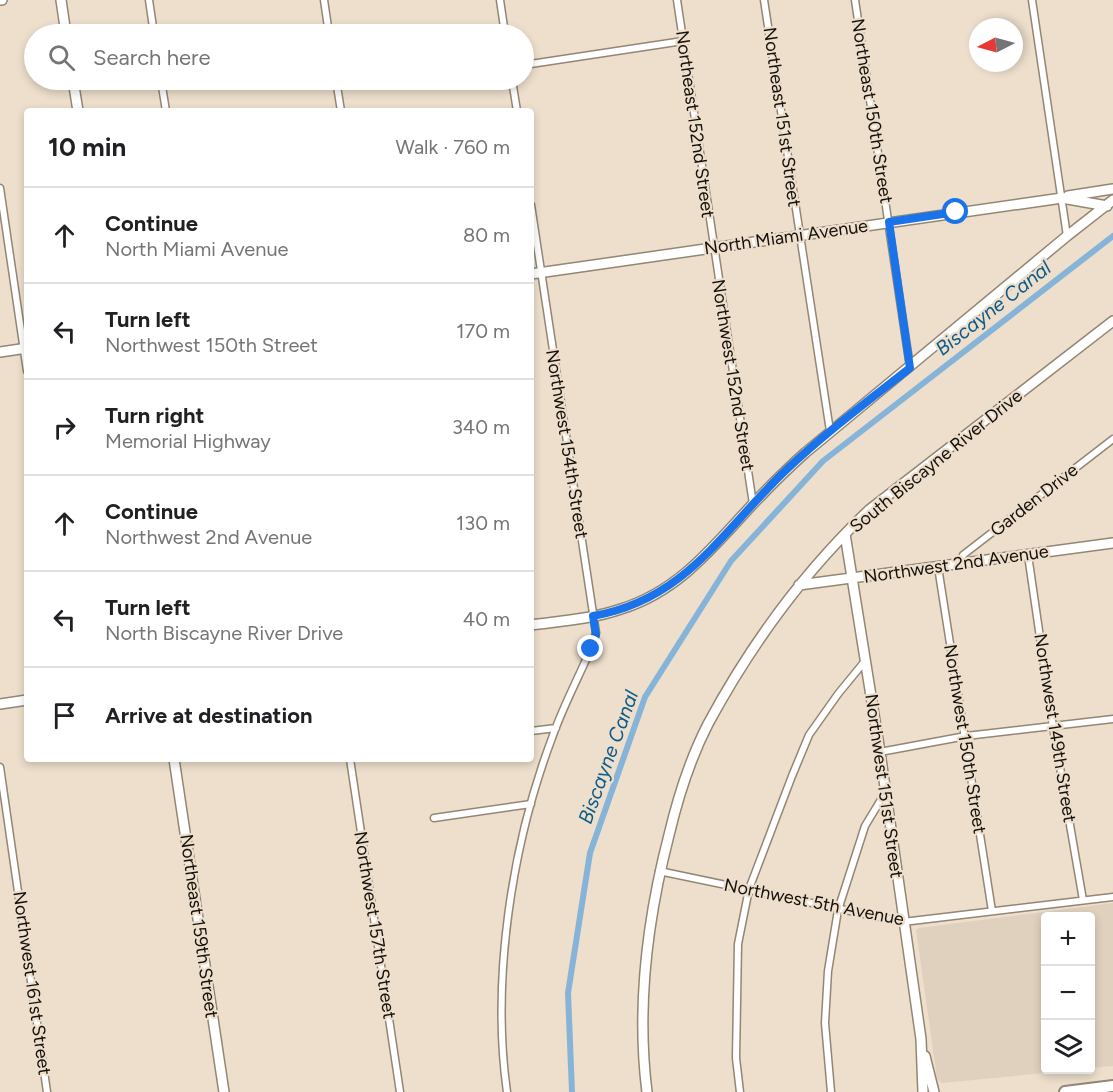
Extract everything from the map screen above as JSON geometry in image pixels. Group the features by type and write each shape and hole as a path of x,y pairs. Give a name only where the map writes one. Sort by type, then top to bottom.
{"highway":[{"path":"1065,1092 1113,1086"}],"street":[{"path":"61,0 65,24"},
{"path":"149,0 153,24"},
{"path":"324,0 328,24"},
{"path":"500,0 504,24"},
{"name":"Northeast 152nd Street","path":"677,0 713,247"},
{"name":"Northeast 151st Street","path":"764,0 799,235"},
{"name":"Northeast 150th Street","path":"855,0 889,222"},
{"path":"1032,0 1067,236"},
{"path":"534,63 683,41"},
{"path":"75,90 78,108"},
{"path":"163,90 166,108"},
{"path":"338,90 341,108"},
{"path":"514,90 517,108"},
{"path":"0,188 24,342"},
{"path":"1062,198 1113,189"},
{"name":"North Miami Avenue","path":"536,274 1062,198 1110,205"},
{"path":"534,625 623,609 671,586 691,570 786,471 830,431 910,368 1067,236 1110,205"},
{"path":"889,222 910,368"},
{"path":"799,235 830,431"},
{"name":"Northwest 154th Street","path":"507,1092 502,1033 505,956 514,879 531,804 556,728 596,633 536,274 534,246"},
{"name":"Northwest 152nd Street","path":"713,247 753,504"},
{"name":"South Biscayne River Drive","path":"648,1092 642,1054 644,970 651,908 680,792 707,726 749,653 798,585 869,510 1113,321"},
{"path":"0,352 24,348"},
{"name":"Garden Drive","path":"960,564 963,555 1113,439"},
{"name":"Northwest 151st Street","path":"845,534 880,752 921,1040 934,1092"},
{"name":"Northwest 2nd Avenue","path":"798,585 1113,543"},
{"name":"Northwest 149th Street","path":"1028,555 1053,727 1083,900"},
{"name":"Northwest 150th Street","path":"938,567 992,910"},
{"path":"740,1092 736,1058 738,945 749,889 809,735 838,693 865,661"},
{"path":"0,704 24,700"},
{"path":"880,752 966,736 1113,719"},
{"path":"534,731 556,728"},
{"name":"Northeast 159th Street","path":"174,762 224,1092"},
{"name":"Northwest 157th Street","path":"350,762 400,1092"},
{"name":"Northwest 161st Street","path":"0,767 47,1092"},
{"path":"831,1092 825,1023 828,971 838,910 865,826 885,793"},
{"path":"434,818 531,804"},
{"name":"Northwest 5th Avenue","path":"660,871 903,922 1113,897"},
{"name":"Northwest 151st Street","path":"921,1040 923,1092"}],"shaded area":[{"path":"1113,903 1113,1066 1095,1068 1095,912 1043,912"},
{"path":"1041,912 1041,1073 942,1083 939,1081 916,930"}],"waterway":[{"name":"Biscayne Canal","path":"572,1092 568,993 590,853 645,697 731,561 823,461 1113,236"}],"route":[{"path":"591,649 596,635 593,616 631,606 676,582 699,563 786,471 830,431 910,368 889,222 956,212"}]}
